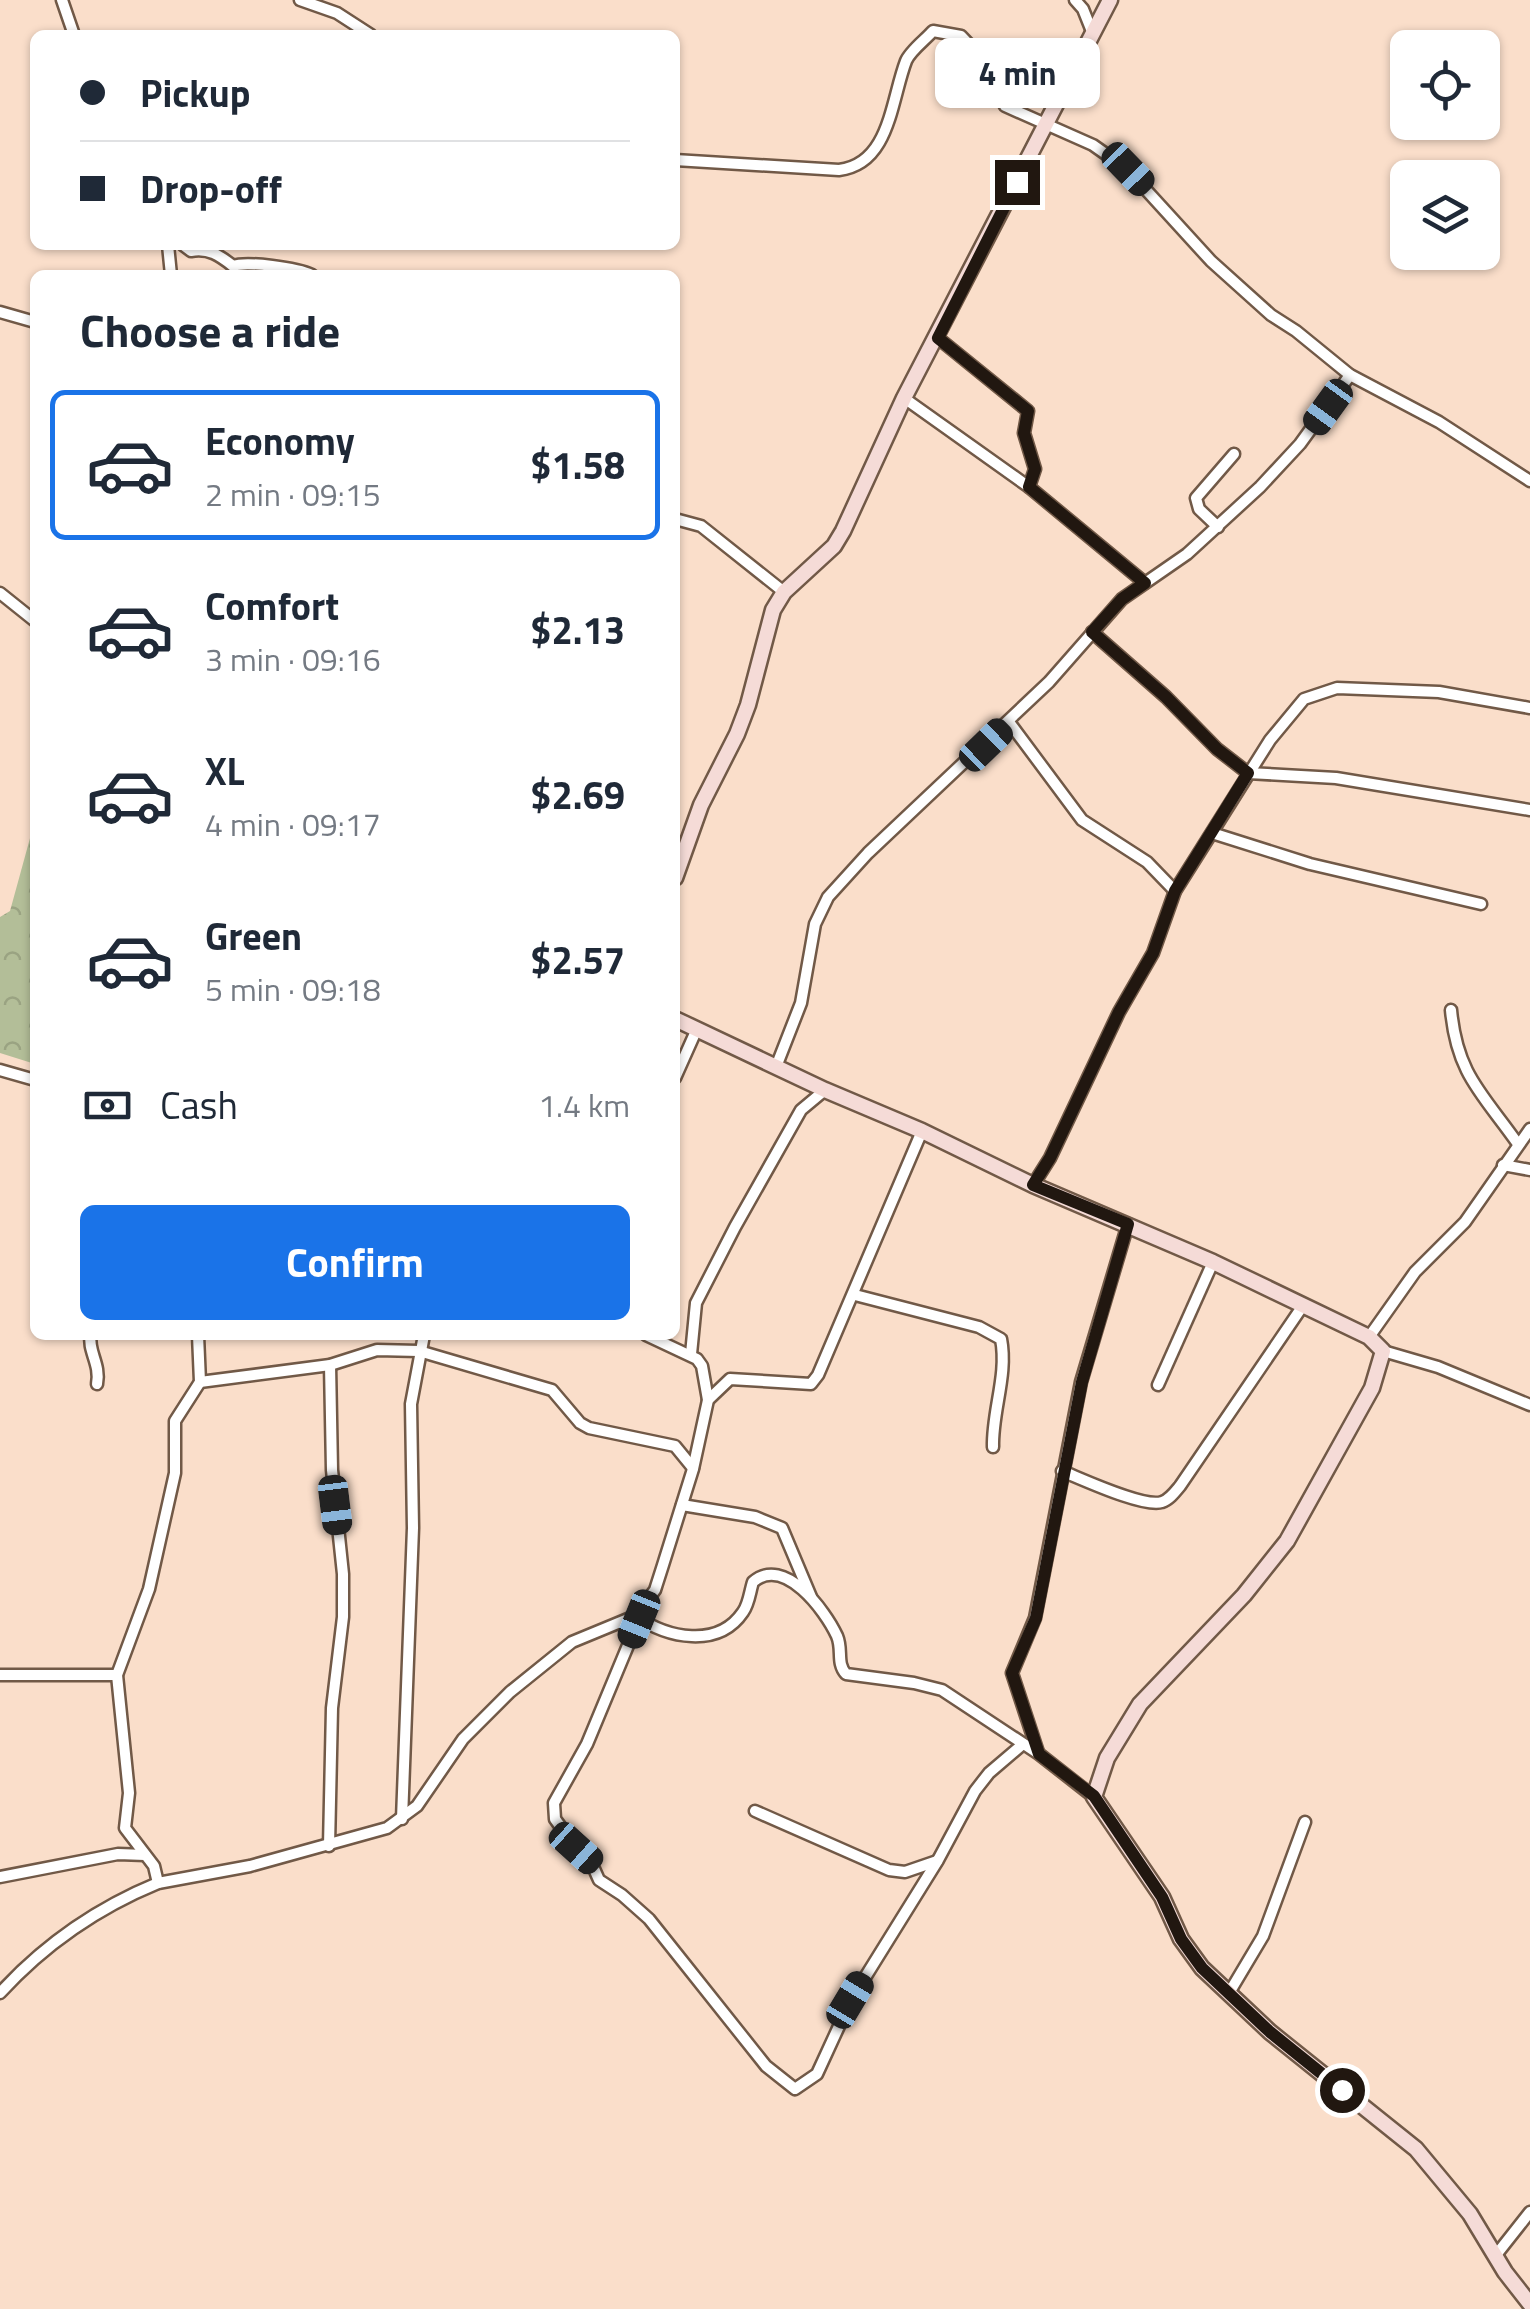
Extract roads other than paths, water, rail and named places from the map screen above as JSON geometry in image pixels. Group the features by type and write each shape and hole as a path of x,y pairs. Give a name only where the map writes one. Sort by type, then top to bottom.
{"street":[{"path":"62,0 72,30"},
{"path":"300,0 337,13 363,30"},
{"path":"680,864 701,805 742,720 774,610 784,592 834,546 869,480 904,398 938,338 1046,123 1093,35 1109,2 1076,1 1093,35"},
{"path":"680,160 855,168 874,154 900,92 906,60 933,31 961,36 981,56 1005,106 1093,145 1128,169 1211,261 1255,302 1350,375 1439,422 1530,481"},
{"path":"206,250 233,266 245,262 263,268 301,270"},
{"path":"0,312 30,321"},
{"path":"938,338 1028,411 1024,433 1035,469 1029,487"},
{"path":"776,1067 800,1004 815,924 828,898 868,854 1009,722 1122,599 1188,554 1218,527 1300,444 1350,375"},
{"path":"904,398 1029,487 1145,583"},
{"path":"1218,527 1199,509 1196,498 1234,454"},
{"path":"680,520 701,526 784,592"},
{"path":"0,593 30,617"},
{"path":"1092,632 1248,773 1336,778 1530,810"},
{"path":"1033,1185 1050,1158 1119,1012 1153,953 1175,891 1248,773 1304,699 1337,688 1439,692 1530,708"},
{"path":"1009,722 1082,820 1147,862 1175,891"},
{"path":"1212,834 1310,864 1481,904"},
{"path":"1451,1010 1453,1036 1469,1079 1518,1144"},
{"path":"680,1022 1033,1185 1214,1262 1369,1337 1383,1350 1438,1367 1530,1405"},
{"path":"680,1067 696,1031"},
{"path":"0,1070 30,1079"},
{"path":"691,1354 696,1304 735,1227 801,1110 825,1090"},
{"path":"1369,1337 1415,1272 1464,1222 1530,1129"},
{"path":"708,1400 730,1378 811,1384 818,1376 922,1131"},
{"path":"1503,1165 1530,1170"},
{"path":"1039,1754 1012,1673 1036,1618 1082,1382 1128,1224"},
{"path":"1158,1385 1214,1262"},
{"path":"854,1294 979,1327 1001,1339 1001,1390 993,1447"},
{"path":"1062,1471 1140,1500 1158,1504 1166,1501 1302,1307"},
{"path":"90,1340 100,1372 98,1384"},
{"path":"158,1883 154,1866 125,1828 129,1793 116,1675 150,1590 175,1474 175,1421 200,1382 198,1340"},
{"path":"402,1819 413,1528 411,1404 422,1340"},
{"path":"658,1340 691,1354 702,1366 708,1400 693,1469 654,1590 637,1617 587,1744 552,1810 576,1848 591,1862 598,1880 648,1918 728,2022 784,2083 796,2090 817,2074 850,2000 938,1860 975,1791 1024,1744"},
{"path":"200,1382 330,1365 377,1350 419,1351 552,1390 580,1423 674,1446 693,1469"},
{"path":"1094,1796 1106,1758 1140,1704 1244,1595 1287,1540 1372,1388 1383,1350"},
{"path":"329,1846 332,1708 343,1617 343,1574 332,1470 330,1365"},
{"path":"682,1504 755,1518 782,1528 812,1598 836,1634 840,1666 846,1674 942,1690 1094,1796 1162,1897 1181,1939 1202,1968 1270,2032 1416,2149 1470,2214 1530,2304"},
{"path":"0,1993 51,1942 158,1883 329,1846 387,1828 402,1819 429,1791 463,1738 510,1692 572,1642 637,1617 672,1634 714,1635 745,1611 753,1582 766,1574 788,1578 812,1598"},
{"path":"0,1675 116,1675"},
{"path":"755,1812 889,1870 905,1872 938,1860"},
{"path":"1229,1994 1263,1936 1305,1822"},
{"path":"0,1878 118,1854 146,1855"},
{"path":"1496,2255 1530,2212"}]}
